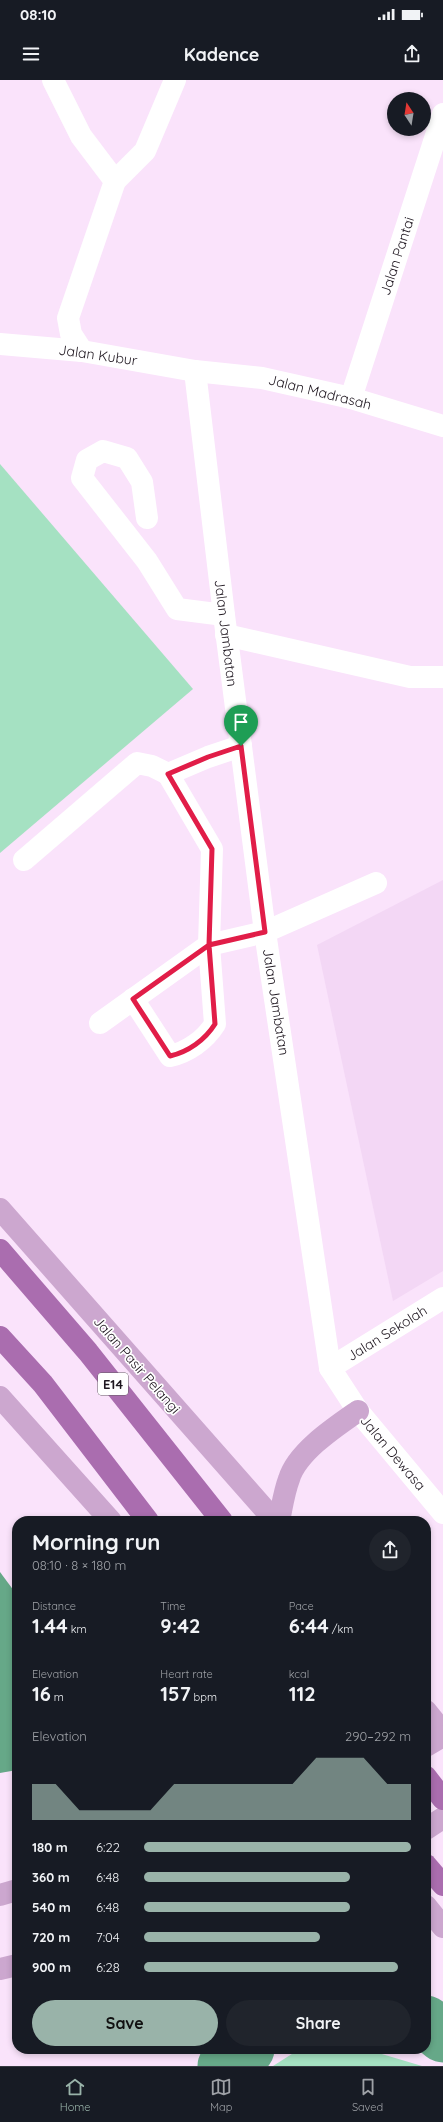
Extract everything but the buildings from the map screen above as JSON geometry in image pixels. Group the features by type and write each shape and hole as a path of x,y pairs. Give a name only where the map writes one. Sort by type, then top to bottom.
{"highway":[{"name":"E14","path":"0,1250 88,1352 218,1516"},
{"path":"0,1337 43,1384 144,1516"},
{"path":"431,1783 443,1799"},
{"path":"431,1871 443,1885"}],"main road":[{"name":"Jalan Pasir Pelangi","path":"0,1209 271,1516"},
{"path":"0,1397 107,1516"},
{"path":"280,1516 289,1477 306,1452 327,1433 358,1411"},
{"path":"431,1717 443,1732"},
{"path":"431,1743 443,1736"},
{"path":"431,1826 443,1818"},
{"path":"0,1895 12,1891"},
{"path":"0,1969 12,1965"}],"street":[{"path":"52,80 82,136 115,182"},
{"path":"82,351 71,334 68,318 115,182 145,151 175,80"},
{"name":"Jalan Pantai","path":"351,398 443,114"},
{"name":"Jalan Kubur","path":"0,344 82,351 195,371"},
{"name":"Jalan Madrasah","path":"195,371 262,378 351,398 443,426"},
{"name":"Jalan Jambatan","path":"195,371 225,625 265,932 330,1368 358,1411"},
{"path":"147,518 142,482 127,458 103,451 87,460 82,478 147,561 177,609 225,625 410,677 443,678"},
{"path":"168,774 208,757 241,746"},
{"path":"24,860 137,763 152,766 168,774 212,849 209,945 215,1024 210,1033 184,1053 170,1056 133,999"},
{"path":"100,1023 209,945 265,932 376,883"},
{"name":"Jalan Sekolah","path":"330,1368 443,1298"},
{"name":"Jalan Dewasa","path":"358,1411 443,1513"}],"shaded area":[{"path":"0,464 193,689 0,853"},
{"path":"443,880 443,1271 393,1301 317,945"},
{"path":"0,1572 12,1588 12,1771 0,1773"},
{"path":"292,2054 382,2054 422,2066 273,2066"}],"waterway":[{"path":"431,2026 443,2036"},
{"path":"224,2066 228,2061 240,2054"}],"route":[{"path":"241,746 208,757 168,774 199,824 212,849 209,945 215,1024 210,1033 184,1053 170,1056 133,999 209,945 229,942 265,932 241,746"}]}
